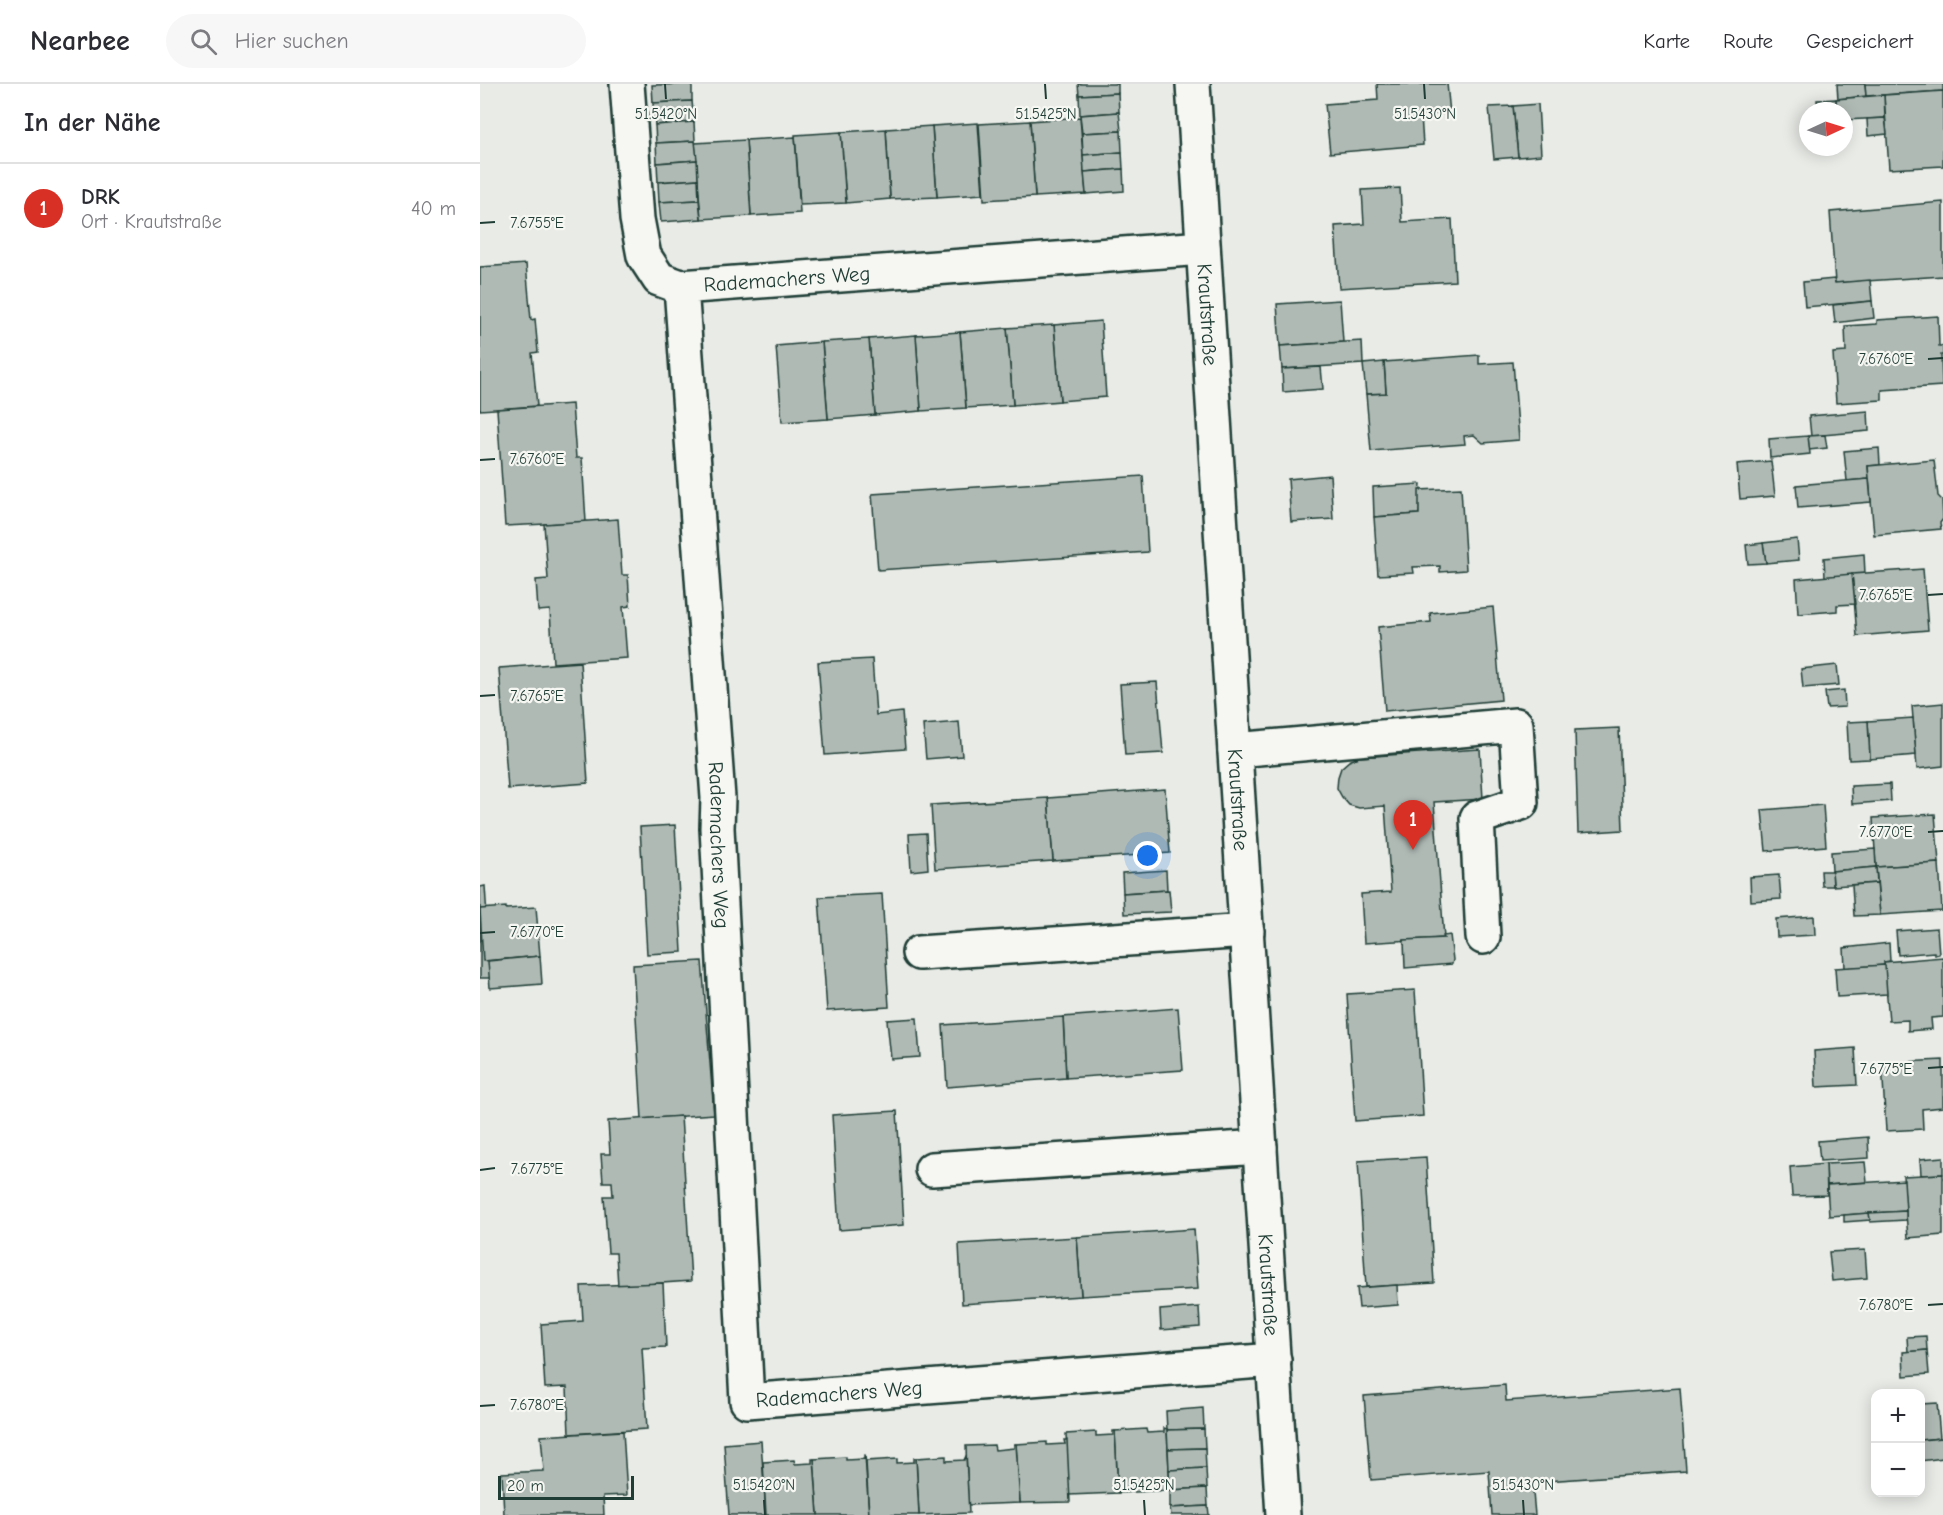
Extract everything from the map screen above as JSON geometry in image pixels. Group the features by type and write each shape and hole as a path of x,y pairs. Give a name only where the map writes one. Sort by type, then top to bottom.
{"street":[{"path":"627,84 637,219 644,256 658,279 681,287"},
{"name":"Krautstraße","path":"1193,84 1283,1515"},
{"name":"Rademachers Weg","path":"1203,248 681,287 718,798 717,828 747,1401 1274,1360"},
{"path":"1235,750 1516,725 1521,803 1477,818 1483,937"},
{"path":"919,953 1247,931"},
{"path":"932,1169 1260,1147"}],"building":[{"path":"692,84 692,101 653,103 652,85"},
{"path":"1078,84 1118,84 1118,93 1079,95"},
{"path":"1377,84 1447,84 1450,113 1421,115 1423,145 1330,153 1325,104 1378,100"},
{"path":"1837,84 1865,84 1866,96 1838,99"},
{"path":"1865,84 1943,84 1943,91 1866,96"},
{"path":"1943,91 1943,166 1889,169 1884,95"},
{"path":"1118,93 1119,112 1080,115 1079,95"},
{"path":"1884,95 1885,118 1853,120 1853,102 1836,102 1836,99"},
{"path":"1836,99 1836,102 1817,102 1817,100"},
{"path":"692,101 694,122 655,125 653,103"},
{"path":"1538,104 1541,155 1518,157 1513,106"},
{"path":"1513,106 1518,157 1494,159 1489,107"},
{"path":"1119,112 1121,131 1082,133 1080,115"},
{"path":"1080,117 1086,194 1035,197 1030,121"},
{"path":"1885,118 1887,134 1868,136 1867,119"},
{"path":"1030,121 1035,197 984,200 979,124"},
{"path":"694,122 695,141 656,143 655,125"},
{"path":"978,123 983,194 937,197 932,126"},
{"path":"932,126 937,197 890,199 886,129"},
{"path":"886,129 890,199 846,203 841,132"},
{"path":"1121,131 1122,152 1083,155 1082,133"},
{"path":"841,132 846,203 800,205 795,135"},
{"path":"795,137 800,213 751,216 746,140"},
{"path":"746,140 751,216 701,219 695,143"},
{"path":"695,141 697,160 657,163 656,143"},
{"path":"1122,152 1123,169 1084,172 1083,155"},
{"path":"697,160 698,179 658,182 657,163"},
{"path":"1123,169 1124,191 1086,194 1084,172"},
{"path":"698,179 699,200 659,202 658,182"},
{"path":"1400,188 1402,222 1452,219 1455,281 1339,288 1335,226 1364,224 1362,190"},
{"path":"699,200 701,219 661,222 659,202"},
{"path":"1943,202 1943,276 1835,283 1830,212"},
{"path":"526,264 531,320 535,319 538,352 532,353 537,406 480,410 480,267"},
{"path":"1834,279 1835,283 1870,280 1872,301 1805,307 1803,282"},
{"path":"1340,300 1343,342 1280,346 1277,304"},
{"path":"1872,301 1874,318 1835,323 1833,305"},
{"path":"1938,316 1939,346 1943,346 1942,386 1882,390 1882,400 1836,403 1833,353 1846,352 1845,326 1877,324 1877,320"},
{"path":"1101,321 1106,397 1060,401 1054,325"},
{"path":"1054,325 1060,401 1013,405 1007,328"},
{"path":"1007,328 1013,405 966,408 960,332"},
{"path":"960,332 966,408 921,411 916,335"},
{"path":"916,335 921,411 875,415 869,339"},
{"path":"869,339 875,415 828,419 822,342"},
{"path":"1362,341 1363,364 1282,369 1280,346"},
{"path":"822,342 828,419 782,422 776,346"},
{"path":"1479,355 1479,364 1513,362 1519,440 1483,443 1474,435 1464,436 1465,444 1371,451 1366,394 1386,393 1384,362"},
{"path":"1384,362 1386,393 1366,394 1363,364"},
{"path":"1321,367 1323,389 1283,392 1282,369"},
{"path":"572,404 576,458 582,458 586,522 505,526 497,409"},
{"path":"1868,411 1869,431 1811,436 1809,416"},
{"path":"1825,435 1827,448 1809,450 1808,436"},
{"path":"1808,436 1810,454 1770,458 1769,439"},
{"path":"1879,448 1880,465 1868,466 1869,479 1847,481 1844,451"},
{"path":"1934,460 1938,496 1942,500 1941,529 1874,535 1868,466"},
{"path":"1771,461 1775,496 1740,499 1737,464"},
{"path":"1330,475 1333,519 1291,522 1288,479"},
{"path":"1143,476 1148,552 878,570 872,494"},
{"path":"1869,479 1871,502 1798,508 1796,485"},
{"path":"1421,484 1419,514 1374,517 1373,487"},
{"path":"1461,488 1466,570 1440,572 1440,566 1413,567 1414,573 1378,575 1374,517 1419,514 1419,490"},
{"path":"618,519 622,575 628,575 630,606 623,607 627,658 553,663 550,610 538,611 536,580 548,579 544,524"},
{"path":"1797,539 1799,560 1766,563 1763,543"},
{"path":"1763,543 1766,563 1748,564 1746,545"},
{"path":"1864,554 1865,574 1825,577 1824,558"},
{"path":"1923,569 1928,630 1857,636 1852,574"},
{"path":"1852,574 1855,604 1837,605 1837,611 1798,614 1796,579"},
{"path":"1493,607 1501,700 1385,711 1378,627 1431,622 1430,613"},
{"path":"872,659 876,715 902,712 905,749 825,755 818,662"},
{"path":"580,662 588,783 508,789 499,668"},
{"path":"1837,665 1839,685 1803,688 1801,669"},
{"path":"1157,682 1163,753 1125,755 1120,684"},
{"path":"1844,690 1845,707 1827,708 1825,692"},
{"path":"1943,703 1943,766 1917,769 1912,706"},
{"path":"1913,718 1916,755 1870,759 1868,721"},
{"path":"1868,721 1870,759 1849,760 1847,722"},
{"path":"959,722 962,756 926,759 923,725"},
{"path":"1619,728 1623,830 1578,833 1575,730"},
{"path":"1480,749 1483,799 1434,802 1444,938 1364,943 1361,894 1391,892 1385,806 1359,808 1349,805 1337,788 1341,768 1349,761 1359,757"},
{"path":"1890,784 1891,801 1852,804 1851,786"},
{"path":"1165,789 1170,853 1053,861 1048,798"},
{"path":"1048,798 1053,861 935,869 931,805"},
{"path":"1823,805 1826,846 1766,851 1762,810"},
{"path":"1935,814 1939,863 1876,867 1873,818"},
{"path":"675,825 682,952 647,954 640,827"},
{"path":"926,833 928,869 911,871 909,834"},
{"path":"1875,849 1876,867 1832,871 1831,852"},
{"path":"1939,863 1942,911 1880,915 1876,867"},
{"path":"1876,867 1877,883 1833,886 1832,871"},
{"path":"1166,870 1167,890 1123,893 1122,873"},
{"path":"1821,871 1832,871 1833,886 1822,886"},
{"path":"1779,875 1781,899 1751,901 1750,877"},
{"path":"1877,883 1880,915 1854,916 1852,885"},
{"path":"485,886 491,978 480,978 480,887"},
{"path":"1169,890 1171,912 1124,914 1123,893"},
{"path":"882,894 889,1007 827,1011 819,897"},
{"path":"506,907 506,909 536,907 540,956 483,961 480,909"},
{"path":"1814,916 1815,935 1777,937 1776,919"},
{"path":"1937,928 1939,954 1934,955 1934,952 1898,955 1896,931"},
{"path":"1450,935 1452,964 1405,968 1404,940 1444,938 1443,936"},
{"path":"1889,943 1890,961 1884,962 1885,965 1845,968 1844,948"},
{"path":"540,956 542,984 490,988 488,961"},
{"path":"1943,957 1943,1017 1931,1018 1932,1029 1908,1031 1908,1020 1889,1021 1884,962"},
{"path":"702,961 714,1114 642,1119 633,965"},
{"path":"1885,965 1887,994 1837,997 1835,968"},
{"path":"1415,990 1423,1116 1355,1121 1347,994"},
{"path":"1178,1008 1183,1070 1066,1078 1063,1017"},
{"path":"1063,1017 1066,1078 947,1087 943,1025"},
{"path":"917,1018 920,1057 891,1059 887,1020"},
{"path":"1855,1048 1857,1085 1816,1087 1814,1051"},
{"path":"1943,1060 1943,1107 1922,1109 1923,1129 1886,1131 1882,1063"},
{"path":"897,1111 904,1225 839,1230 832,1115"},
{"path":"681,1116 691,1281 618,1286 616,1253 608,1253 604,1196 613,1196 612,1182 603,1182 601,1154 610,1154 608,1121"},
{"path":"1868,1137 1869,1158 1820,1161 1818,1141"},
{"path":"1426,1157 1434,1283 1366,1287 1358,1161"},
{"path":"1943,1157 1943,1174 1921,1175 1920,1159"},
{"path":"1865,1162 1867,1182 1827,1185 1826,1164"},
{"path":"1826,1164 1827,1195 1792,1196 1790,1167"},
{"path":"1943,1174 1943,1235 1908,1238 1903,1176"},
{"path":"1904,1180 1906,1211 1829,1216 1827,1185"},
{"path":"1906,1211 1906,1220 1870,1222 1869,1213"},
{"path":"1869,1213 1870,1220 1844,1222 1844,1215"},
{"path":"1194,1229 1198,1289 1081,1296 1077,1237"},
{"path":"1077,1237 1081,1296 962,1304 959,1244"},
{"path":"1865,1250 1867,1278 1832,1281 1829,1252"},
{"path":"663,1283 666,1347 642,1348 647,1429 569,1434 567,1387 545,1388 541,1324 583,1321 581,1286"},
{"path":"1397,1285 1398,1305 1359,1308 1357,1288"},
{"path":"1199,1307 1200,1327 1161,1330 1160,1310"},
{"path":"1926,1336 1927,1350 1908,1352 1907,1337"},
{"path":"1927,1350 1929,1374 1904,1376 1903,1352"},
{"path":"1505,1385 1506,1401 1680,1388 1686,1471 1532,1482 1535,1515 1492,1515 1489,1471 1371,1480 1364,1396"},
{"path":"1937,1403 1940,1438 1925,1440 1925,1404"},
{"path":"1203,1408 1204,1429 1167,1430 1166,1411"},
{"path":"1164,1428 1167,1429 1170,1490 1118,1493 1115,1431 1146,1429 1147,1433 1164,1432"},
{"path":"1204,1429 1205,1448 1168,1449 1167,1430"},
{"path":"623,1431 627,1495 603,1496 604,1515 504,1515 502,1473 544,1471 541,1436"},
{"path":"1115,1431 1118,1493 1069,1495 1066,1434 1096,1432 1096,1436 1113,1435"},
{"path":"1943,1438 1943,1458 1925,1460 1925,1440"},
{"path":"1064,1440 1067,1440 1070,1502 1020,1503 1016,1444 1047,1442 1047,1445 1065,1444"},
{"path":"761,1441 766,1515 729,1515 724,1444"},
{"path":"1016,1444 1020,1503 968,1505 966,1446 994,1445 995,1450 1014,1448"},
{"path":"1205,1448 1206,1468 1169,1470 1168,1449"},
{"path":"864,1455 869,1515 818,1515 814,1459 846,1457 846,1460 864,1459"},
{"path":"946,1456 946,1461 964,1460 966,1456 969,1513 919,1515 916,1458"},
{"path":"916,1458 919,1515 869,1515 866,1461 897,1459 897,1463 914,1462"},
{"path":"814,1459 818,1515 766,1515 763,1462 794,1460 795,1464 812,1463"},
{"path":"1206,1468 1207,1488 1170,1490 1169,1470"},
{"path":"1207,1488 1208,1506 1170,1508 1170,1490"},
{"path":"1208,1506 1209,1515 1171,1515 1170,1508"}],"place":[{"name":"DRK","path":"1413,850"}]}
